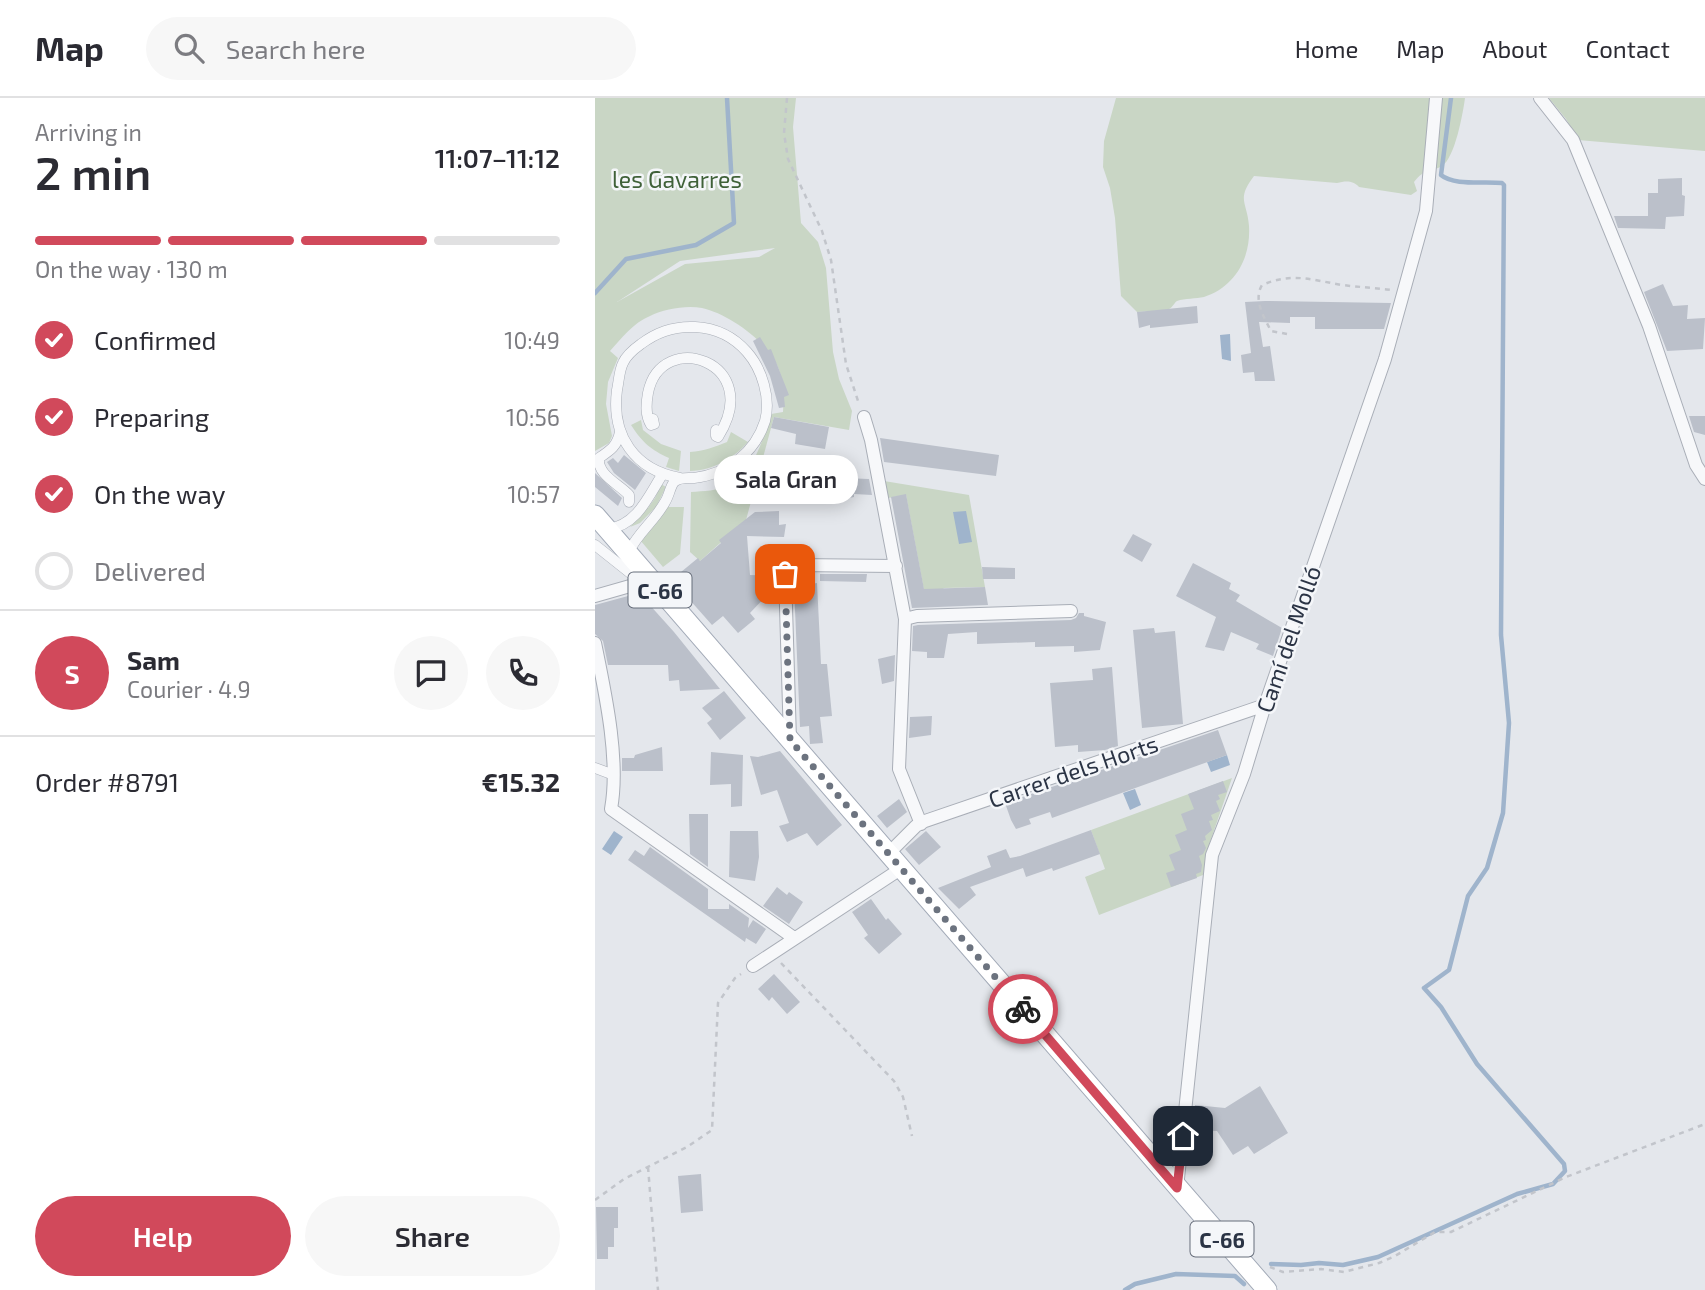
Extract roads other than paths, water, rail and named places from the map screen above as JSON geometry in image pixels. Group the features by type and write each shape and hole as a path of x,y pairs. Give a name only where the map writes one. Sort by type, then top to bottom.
{"main road":[{"name":"C-66","path":"599,530 628,554 647,581 889,853 1266,1290"}],"street":[{"name":"Camí del Molló","path":"1177,1188 1212,855 1244,774 1265,705 1385,359 1426,211 1436,98"},
{"path":"1540,98 1573,140 1649,326 1696,465 1705,479"},
{"path":"620,432 630,450 647,466 662,475 680,478 714,473 734,465 751,449 765,420 766,399 756,363 740,344 714,331 692,326 672,328 653,335 623,361 616,402 620,432 618,443 599,458 598,463 603,473 629,495 629,502"},
{"path":"653,419 654,424 651,425 648,420 649,388 661,369 674,359 687,358 704,361 720,370 729,383 731,406 725,427 718,437 716,430"},
{"path":"864,418 871,440 905,619 899,768 921,824"},
{"path":"599,530 619,527 634,516 662,475"},
{"path":"628,554 635,538 658,513 673,483 680,478"},
{"path":"599,530 647,581"},
{"path":"790,740 785,574 788,568 794,565 896,566"},
{"path":"595,596 647,581"},
{"path":"595,603 645,585 647,581"},
{"path":"905,619 917,616 1071,611"},
{"path":"595,643 614,775 611,809 794,938"},
{"name":"Carrer dels Horts","path":"889,853 921,824 1265,705"},
{"path":"595,768 614,775"},
{"path":"753,966 902,868"}],"water":[{"path":"1230,334 1231,361 1222,359 1220,335"},
{"path":"786,488 808,488 808,498 785,499"},
{"path":"966,511 972,542 959,544 953,512"},
{"path":"1227,755 1230,765 1211,772 1207,762"},
{"path":"1135,789 1141,805 1130,810 1123,793"},
{"path":"614,831 623,837 611,855 602,849"}],"waterway":[{"path":"595,293 626,259 696,245 734,223 727,98"},
{"path":"1271,1264 1343,1265 1378,1257 1517,1194 1553,1184 1565,1171 1564,1164 1477,1064 1441,1007 1424,988 1449,970 1468,896 1487,868 1503,813 1509,723 1501,635 1504,185 1453,181 1441,175 1451,98"},
{"path":"1125,1290 1135,1284 1176,1274 1235,1276 1244,1284"}],"place":[{"name":"Sala Gran","path":"785,574"}],"park label":[{"name":"les Gavarres","path":"677,179"}]}
